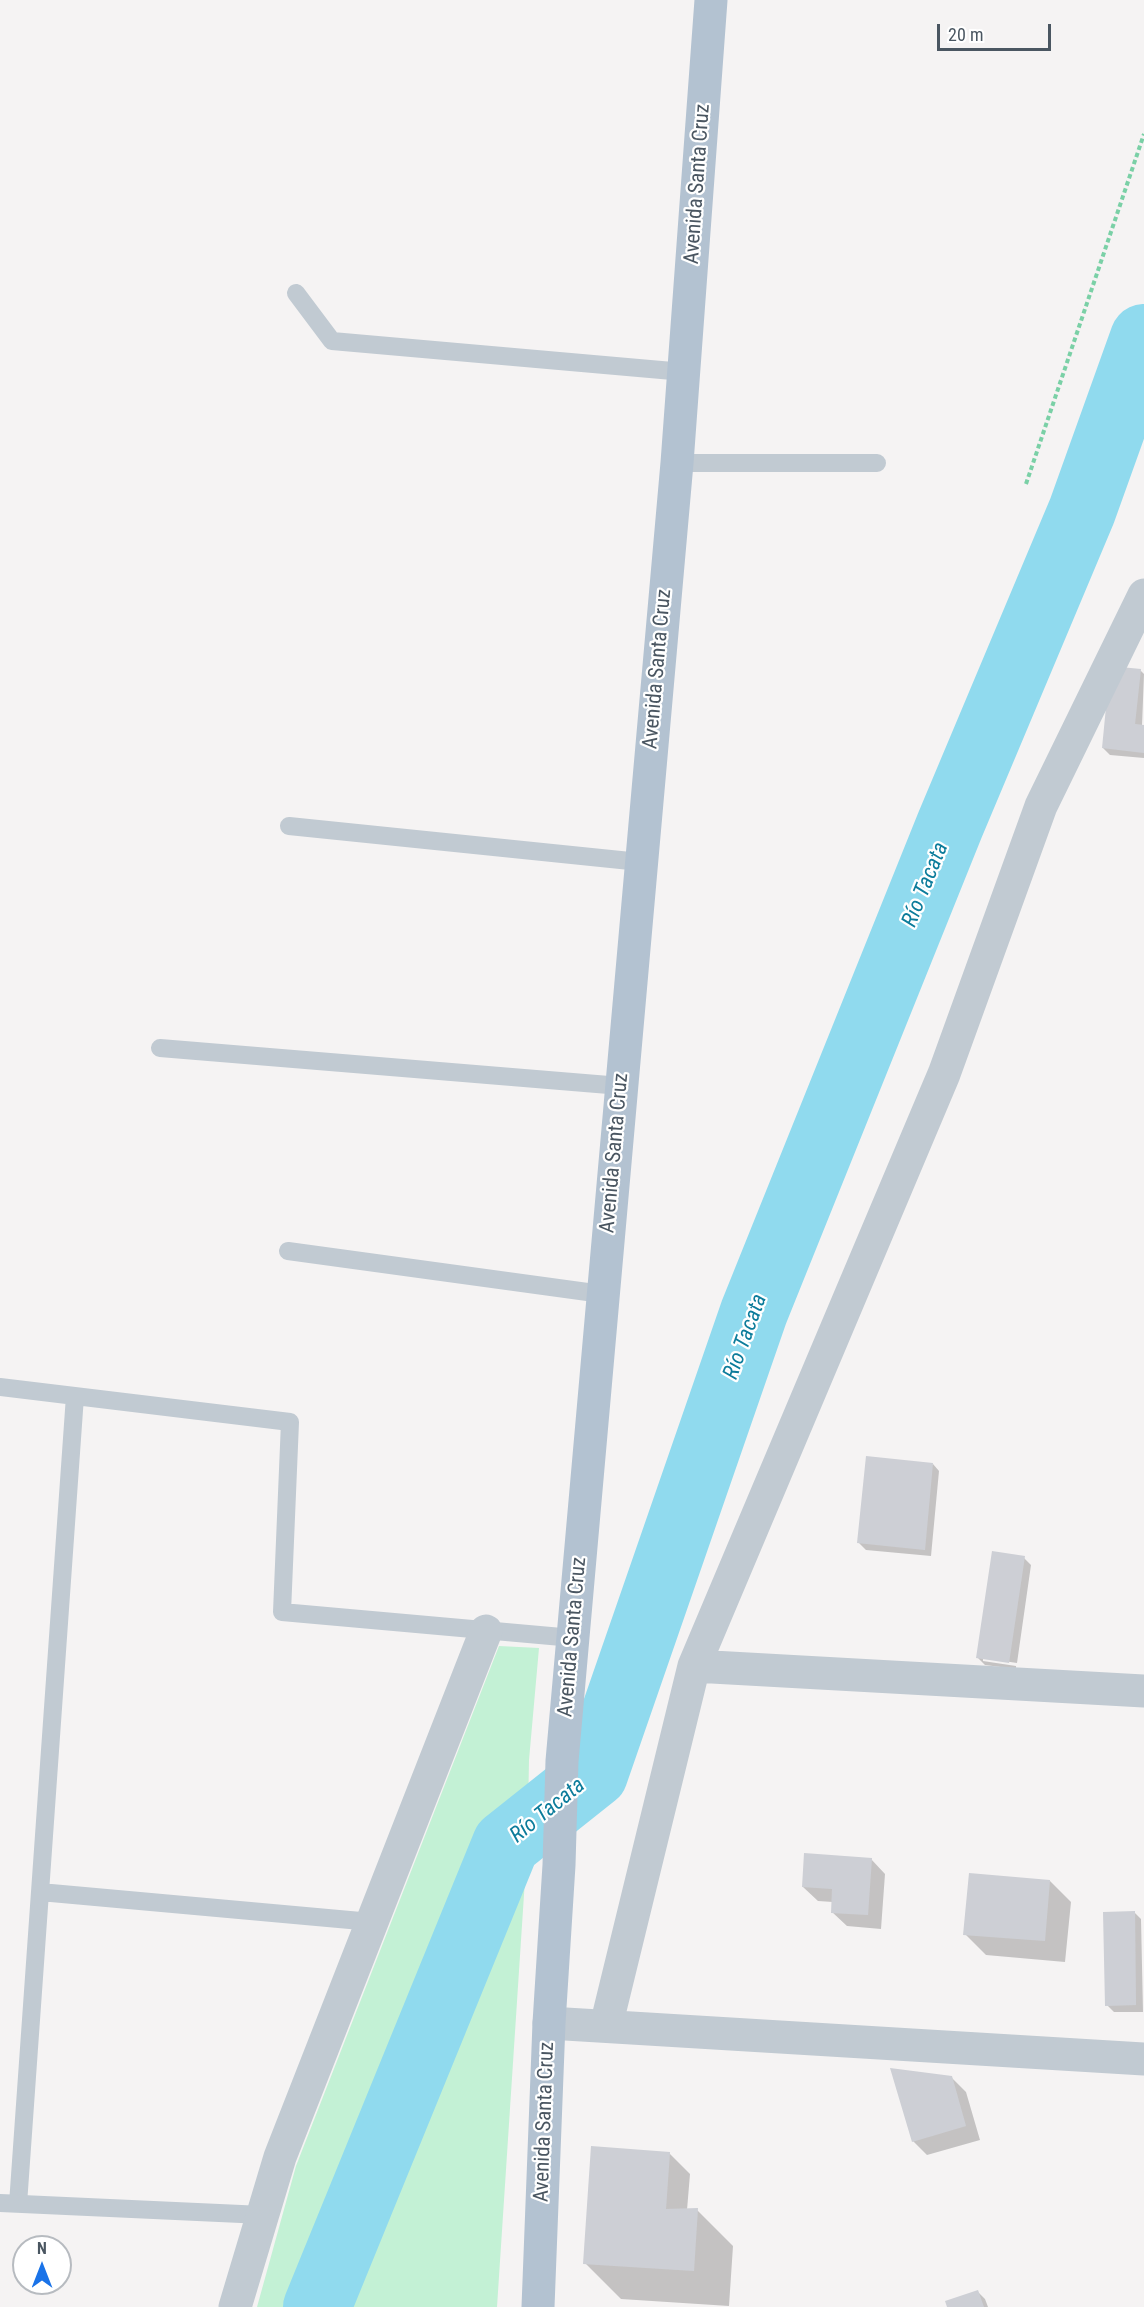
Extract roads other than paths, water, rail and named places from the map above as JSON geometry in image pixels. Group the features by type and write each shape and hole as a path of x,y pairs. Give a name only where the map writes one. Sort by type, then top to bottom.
{"main road":[{"name":"Avenida Santa Cruz","path":"538,2307 562,1761 677,463 711,0"}],"street":[{"path":"606,2026 694,1666 944,1074 1041,806 1144,595"},
{"path":"235,2307 280,2157 486,1630"},
{"path":"694,1666 1144,1691"},
{"path":"549,2023 1144,2059"}],"lane":[{"path":"296,294 332,341 684,372"},
{"path":"677,463 877,463"},
{"path":"289,826 640,862"},
{"path":"160,1048 621,1086"},
{"path":"288,1251 602,1294"},
{"path":"0,1387 290,1422 282,1612 573,1638"},
{"path":"75,1396 40,1892 9,2204 263,2215"},
{"path":"40,1892 372,1922"}],"waterway":[{"name":"Río Tacata","path":"317,2307 506,1844 594,1774 754,1312 950,825 1082,511 1144,338"}]}
